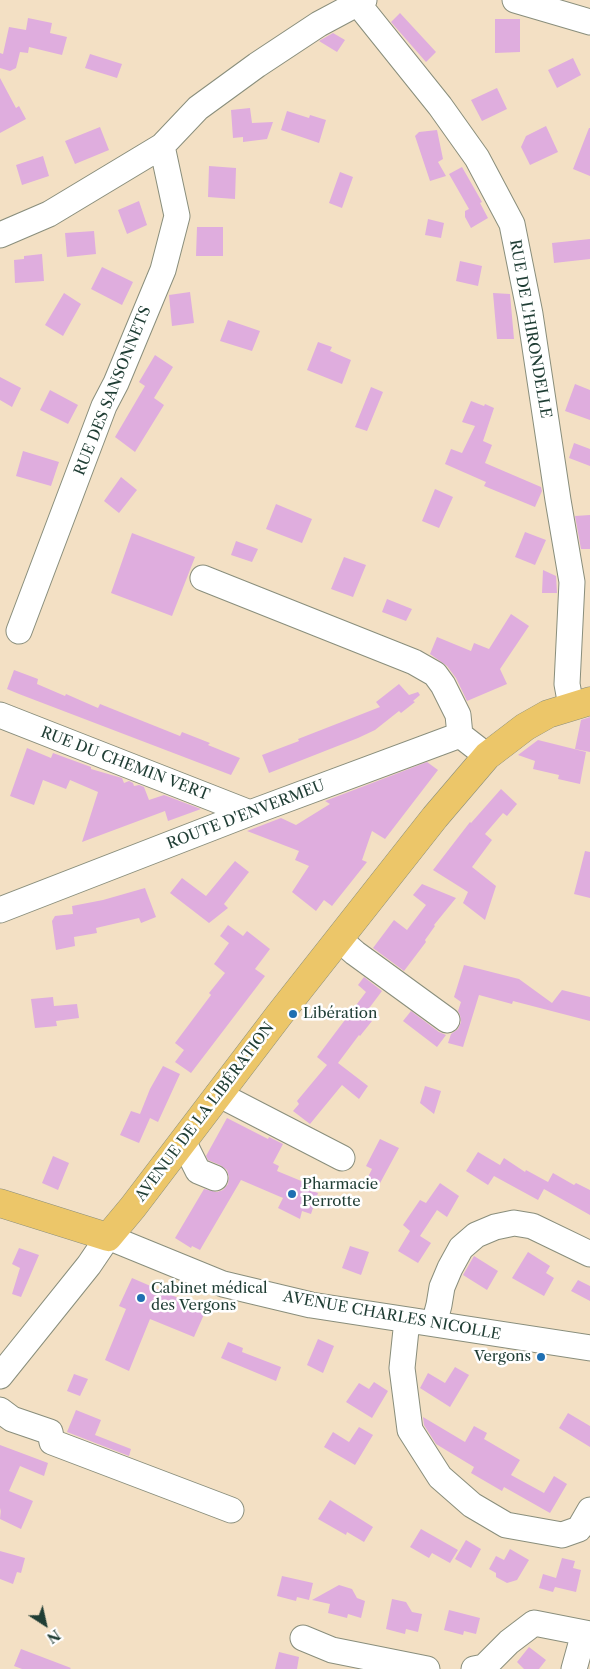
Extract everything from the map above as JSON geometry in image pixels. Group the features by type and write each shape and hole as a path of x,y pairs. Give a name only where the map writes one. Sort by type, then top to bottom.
{"main road":[{"name":"AVENUE DE LA LIBÉRATION","path":"108,1237 339,939 441,810 487,756 540,718 581,704"},
{"name":"AVENUE CHARLES NICOLLE","path":"0,1203 108,1237"}],"street":[{"path":"515,0 590,22"},
{"path":"0,235 50,214 162,146 198,108 257,65 319,24 359,1"},
{"name":"RUE DE L'HIRONDELLE","path":"359,1 472,150 512,224 530,314 572,582 567,684 581,704"},
{"name":"RUE DES SANSONNETS","path":"20,631 104,406 163,270 176,216 162,146"},
{"path":"202,578 414,662 435,674 443,685 458,715 460,735 487,756"},
{"name":"RUE DU CHEMIN VERT","path":"0,715 250,813"},
{"name":"ROUTE D'ENVERMEU","path":"0,910 250,813 460,735"},
{"path":"339,939 355,953 447,1020"},
{"path":"218,1094 342,1158"},
{"path":"182,1141 198,1171 215,1178"},
{"path":"434,1324 440,1305 442,1287 450,1268 461,1248 476,1235 495,1227 514,1223 532,1226 590,1254"},
{"name":"AVENUE CHARLES NICOLLE","path":"108,1237 223,1284 311,1305 590,1348"},
{"name":"AVENUE DE LA LIBÉRATION","path":"0,1376 89,1265 108,1237"},
{"path":"407,1320 402,1368 410,1430 440,1477 472,1505 506,1525 562,1535 578,1529 590,1510"},
{"path":"0,1410 12,1419 50,1432 52,1442 231,1510"},
{"path":"474,1669 484,1667 509,1642 534,1623 587,1633 574,1669"},
{"path":"303,1638 330,1660 427,1669"}],"building":[{"path":"400,13 436,52 426,62 391,22"},
{"path":"28,18 52,23 50,33 67,37 62,55 29,47 28,53 20,52 16,68 10,71 0,68 0,53 3,54 9,27 26,30"},
{"path":"495,19 520,19 520,52 495,53"},
{"path":"333,33 345,40 337,52 319,41"},
{"path":"90,54 122,64 117,78 85,68"},
{"path":"573,58 581,75 557,88 548,70"},
{"path":"0,78 16,108 19,106 26,119 0,133"},
{"path":"497,88 507,109 482,121 471,100"},
{"path":"250,108 252,123 273,122 267,139 243,142 243,137 233,138 231,110"},
{"path":"287,111 309,118 310,115 326,120 319,143 281,130"},
{"path":"546,126 558,152 530,165 521,147 526,136"},
{"path":"100,127 109,150 75,164 65,141"},
{"path":"590,128 590,176 573,169"},
{"path":"437,130 443,159 438,162 446,176 430,181 415,136 419,132"},
{"path":"43,156 49,176 22,185 16,165"},
{"path":"209,166 236,168 235,199 208,197"},
{"path":"462,167 482,202 480,203 488,218 471,228 465,217 465,211 469,209 449,174"},
{"path":"340,172 353,177 342,208 329,203"},
{"path":"139,201 147,225 127,234 118,210"},
{"path":"428,219 444,223 441,238 425,235"},
{"path":"197,227 223,227 223,256 196,256"},
{"path":"94,231 96,254 67,257 65,233"},
{"path":"590,239 590,259 554,263 552,243"},
{"path":"42,254 44,281 15,283 14,260 24,259 24,256"},
{"path":"460,261 482,266 478,286 456,281"},
{"path":"102,267 133,282 122,305 91,289"},
{"path":"190,292 194,323 172,326 169,295"},
{"path":"64,293 81,304 63,336 45,325"},
{"path":"493,293 510,294 514,339 497,339"},
{"path":"228,320 260,331 252,351 220,341"},
{"path":"318,342 332,347 330,351 351,360 342,384 307,370"},
{"path":"155,355 173,367 154,398 164,405 135,452 115,437 145,386 139,382"},
{"path":"0,377 21,388 12,407 0,400"},
{"path":"575,384 590,390 590,420 565,411"},
{"path":"371,387 383,392 367,431 355,427"},
{"path":"50,390 78,405 68,424 40,410"},
{"path":"471,401 494,408 483,441 492,445 485,463 541,487 542,491 535,507 484,486 486,482 445,464 451,449 462,453 475,426 462,422"},
{"path":"574,443 590,449 590,466 569,458"},
{"path":"23,451 59,462 51,486 16,476"},
{"path":"121,477 137,490 119,513 104,501"},
{"path":"435,489 453,497 439,528 422,521"},
{"path":"276,504 312,519 302,543 266,529"},
{"path":"590,515 590,549 581,549 575,516"},
{"path":"525,532 546,540 535,565 515,557"},
{"path":"132,533 195,557 172,616 111,593"},
{"path":"236,541 258,549 252,562 231,555"},
{"path":"344,557 366,565 353,597 331,589"},
{"path":"543,570 556,576 557,593 542,593"},
{"path":"387,599 412,609 406,621 382,612"},
{"path":"511,614 529,626 500,669 507,684 467,701 456,678 447,666 430,654 437,637 471,651 474,643 489,649"},
{"path":"14,670 38,679 37,684 65,696 66,694 98,708 100,704 180,736 182,732 240,758 231,775 19,694 7,689"},
{"path":"399,684 409,695 418,692 420,695 413,701 415,702 401,713 399,711 375,730 358,738 269,773 262,755 380,707 376,702"},
{"path":"590,717 590,752 575,749 581,720"},
{"path":"538,740 586,752 580,784 558,779 559,775 533,769 535,761 518,755"},
{"path":"27,748 51,758 53,753 91,767 91,769 122,778 124,783 129,781 134,786 144,787 149,800 164,795 201,809 168,821 165,811 82,842 98,792 70,780 66,789 43,780 34,805 10,796"},
{"path":"427,762 438,770 385,839 372,831 362,860 367,862 332,906 324,900 316,911 292,892 309,866 295,860 299,851 247,831 281,818 296,825 330,804 325,801"},
{"path":"501,789 517,804 507,816 503,813 485,834 492,840 472,867 496,886 485,920 463,903 468,892 433,870 470,822"},
{"path":"585,851 590,852 590,898 574,894"},
{"path":"235,861 249,872 224,904 228,908 209,923 170,893 182,878 206,896"},
{"path":"422,884 456,898 434,925 425,940 426,942 404,971 373,948 394,920 407,930 426,905 413,895"},
{"path":"145,888 156,917 141,923 139,918 96,928 97,933 74,937 75,946 56,950 52,921 55,916 73,914 72,906 103,900"},
{"path":"228,925 243,936 247,931 270,949 255,969 265,976 191,1073 175,1062 184,1050 175,1043 225,973 214,964 229,943 220,936"},
{"path":"464,965 519,979 552,1003 562,990 590,997 590,1021 513,1001 512,1004 479,995 463,1047 448,1043 451,1034 458,1029 461,1022 458,1011 461,1002 454,997"},
{"path":"364,977 382,991 364,1015 372,1021 338,1063 368,1086 359,1099 342,1085 310,1124 293,1111 299,1104 297,1101 327,1065 317,1057 366,992 358,985"},
{"path":"53,997 54,1006 77,1004 79,1018 56,1021 57,1026 35,1028 31,999"},
{"path":"411,1011 446,1035 437,1047 403,1021"},
{"path":"163,1066 180,1074 158,1122 150,1118 139,1143 120,1135 131,1111 140,1114 150,1089"},
{"path":"425,1086 441,1091 434,1114 420,1103"},
{"path":"227,1118 268,1139 269,1137 283,1144 273,1163 279,1166 277,1171 311,1185 309,1190 318,1193 311,1214 302,1211 300,1219 278,1208 283,1198 241,1180 200,1250 192,1246 191,1248 175,1238 204,1189 217,1192 223,1190 228,1184 227,1170 208,1160 206,1156"},
{"path":"380,1139 399,1148 379,1185 367,1179 372,1169 366,1166"},
{"path":"478,1152 500,1165 504,1158 525,1172 526,1170 548,1182 553,1173 574,1185 576,1183 590,1190 590,1215 544,1189 538,1200 494,1176 488,1185 466,1171"},
{"path":"53,1156 69,1163 58,1190 42,1183"},
{"path":"440,1183 459,1196 447,1217 437,1210 420,1236 431,1243 418,1263 398,1251 410,1231 403,1225 420,1200 426,1203"},
{"path":"350,1246 369,1252 361,1275 342,1268"},
{"path":"19,1248 39,1255 21,1297 12,1294 20,1268 12,1264"},
{"path":"528,1252 550,1266 546,1273 554,1278 544,1296 512,1278"},
{"path":"474,1256 498,1271 487,1290 463,1275"},
{"path":"132,1278 206,1310 194,1337 150,1319 129,1371 105,1360 126,1309 119,1306"},
{"path":"578,1280 590,1286 590,1301 571,1291"},
{"path":"318,1339 334,1346 323,1373 307,1365"},
{"path":"228,1342 243,1348 242,1352 281,1367 276,1381 221,1358"},
{"path":"455,1367 469,1375 450,1407 420,1388 428,1373 445,1383"},
{"path":"74,1374 88,1379 80,1396 67,1391"},
{"path":"374,1382 388,1391 372,1418 346,1402 359,1383 369,1389"},
{"path":"76,1410 101,1420 95,1435 131,1449 129,1456 67,1432"},
{"path":"568,1413 590,1426 590,1447 559,1428"},
{"path":"423,1417 465,1442 474,1426 487,1433 484,1439 520,1460 511,1475 544,1493 554,1476 567,1484 550,1513 504,1487 502,1491 471,1473 474,1467 436,1444 424,1425"},
{"path":"359,1427 373,1435 355,1465 324,1447 333,1432 349,1442"},
{"path":"0,1445 48,1463 44,1476 20,1466 9,1491 33,1501 21,1529 0,1519"},
{"path":"330,1500 373,1527 364,1542 347,1532 346,1535 318,1519"},
{"path":"421,1529 458,1550 450,1563 432,1553 429,1558 410,1547"},
{"path":"466,1540 481,1549 471,1568 455,1559"},
{"path":"510,1549 529,1560 517,1580 507,1583 496,1577 496,1573 489,1569 496,1556 504,1560"},
{"path":"0,1551 25,1558 21,1573 17,1572 13,1584 0,1579"},
{"path":"562,1558 575,1561 573,1568 581,1570 576,1592 555,1587 553,1592 539,1588 543,1574 556,1578"},
{"path":"282,1576 313,1583 309,1600 297,1597 296,1601 277,1596"},
{"path":"339,1585 352,1589 357,1598 365,1601 361,1618 348,1614 347,1618 328,1613 330,1604 312,1600"},
{"path":"392,1599 406,1602 412,1612 422,1614 418,1632 406,1629 405,1634 386,1629"},
{"path":"449,1610 480,1618 476,1634 464,1631 463,1635 444,1630"},
{"path":"529,1647 546,1660 539,1669 524,1669 517,1662"},
{"path":"21,1649 71,1668 22,1669 14,1666"},
{"path":"279,1652 299,1657 297,1669 275,1669"}],"place":[{"name":"Libération","path":"293,1014"},
{"name":"Pharmacie Perrotte","path":"292,1194"},
{"name":"Cabinet médical des Vergons","path":"141,1298"},
{"name":"Vergons","path":"541,1357"}]}
